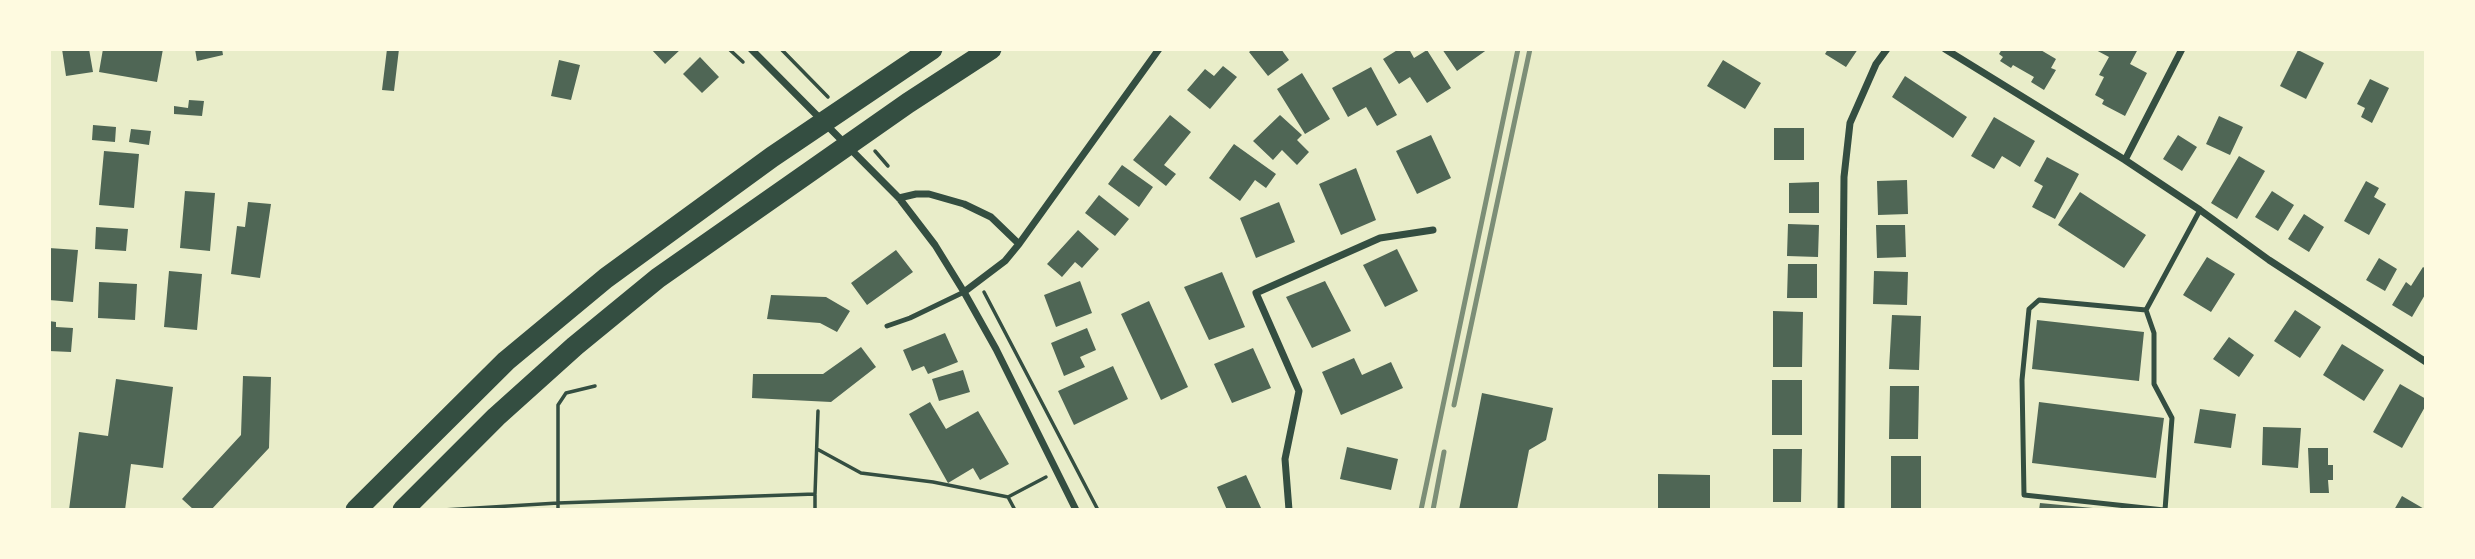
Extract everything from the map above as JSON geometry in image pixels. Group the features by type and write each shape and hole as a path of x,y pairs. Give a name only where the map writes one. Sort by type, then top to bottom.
{"highway":[{"path":"357,509 476,390 543,330 646,248 932,49"},
{"path":"404,510 496,417 575,346 658,278 908,103 991,49"}],"street":[{"path":"751,49 899,198 935,246 996,349 1076,510"},
{"path":"964,292 1005,261 1019,244 1159,49"},
{"path":"1841,510 1844,177 1850,123 1876,64 1887,49"},
{"path":"1945,49 2125,160 2269,260 2426,362"},
{"path":"2125,160 2182,49"},
{"path":"899,198 929,194 964,204 991,217 1019,244"},
{"path":"1289,510 1285,459 1299,391 1256,293 1380,237 1433,230"}],"lane":[{"path":"2146,310 2039,300 2029,309 2022,380 2024,495 2165,510 2172,418 2154,384 2154,333 2146,310 2200,210"},
{"path":"887,326 964,292"}],"path":[{"path":"729,49 744,64"},
{"path":"558,510 558,405 566,393 595,386"},
{"path":"815,510 818,411"},
{"path":"817,449 861,473 933,482 1008,497 1056,472"},
{"path":"1038,466 1044,478"},
{"path":"443,510 815,494"},
{"path":"1008,497 1015,510"}],"building":[{"path":"62,49 89,49 93,72 66,76"},
{"path":"103,49 163,49 157,82 99,72"},
{"path":"195,49 222,49 223,55 197,61"},
{"path":"387,49 399,49 394,91 382,90"},
{"path":"651,49 681,49 665,64"},
{"path":"1253,49 1281,49 1289,60 1268,76 1249,52"},
{"path":"1399,49 1409,49 1414,58 1427,50 1451,88 1427,103 1410,77 1399,84 1383,59"},
{"path":"1442,49 1488,49 1457,71"},
{"path":"1828,49 1858,49 1846,67 1825,54"},
{"path":"2002,49 2039,49 2056,59 2051,68 2056,70 2044,90 2031,82 2034,77 2000,61 2003,57 1999,54"},
{"path":"2094,49 2138,49 2130,64 2147,73 2125,116 2102,104 2104,100 2095,95 2104,77 2099,75 2109,57"},
{"path":"2298,50 2324,63 2306,99 2280,86"},
{"path":"700,57 719,77 702,93 683,74"},
{"path":"559,60 580,65 571,100 551,96"},
{"path":"1723,60 1761,83 1745,109 1707,86"},
{"path":"1223,66 1237,77 1210,109 1187,90 1205,69 1214,76"},
{"path":"1371,67 1397,115 1377,126 1366,107 1348,117 1332,88"},
{"path":"1302,73 1330,119 1305,134 1277,89"},
{"path":"1905,76 1967,117 1953,138 1892,97"},
{"path":"2370,79 2389,88 2372,123 2361,117 2365,108 2357,104"},
{"path":"189,100 204,101 202,116 174,114 174,106 188,108"},
{"path":"1170,115 1191,132 1164,165 1176,174 1166,186 1133,160"},
{"path":"1280,115 1302,135 1297,140 1309,152 1297,165 1282,150 1273,160 1253,141"},
{"path":"2219,116 2243,127 2230,155 2206,144"},
{"path":"1994,117 2035,141 2020,167 2002,156 1994,169 1971,156"},
{"path":"93,125 116,127 115,142 92,140"},
{"path":"1774,128 1804,128 1804,160 1774,160"},
{"path":"131,129 151,131 149,145 129,142"},
{"path":"1431,135 1451,178 1417,194 1396,151"},
{"path":"2178,135 2197,147 2182,171 2163,159"},
{"path":"1234,144 1276,174 1266,188 1255,180 1240,201 1209,178"},
{"path":"104,151 139,154 134,208 99,205"},
{"path":"2239,156 2265,171 2237,219 2211,203"},
{"path":"2047,157 2079,174 2055,219 2032,207 2043,186 2034,181"},
{"path":"1122,165 1153,187 1139,207 1108,184"},
{"path":"1356,168 1376,220 1341,235 1319,184"},
{"path":"1907,180 1908,214 1878,215 1877,181"},
{"path":"2366,181 2379,188 2374,197 2386,204 2369,235 2344,221"},
{"path":"1819,182 1819,213 1789,213 1789,183"},
{"path":"185,191 215,193 210,251 180,248"},
{"path":"2272,191 2294,205 2278,231 2255,217"},
{"path":"2080,192 2146,235 2124,268 2058,225"},
{"path":"1099,195 1129,219 1115,236 1085,213"},
{"path":"248,202 271,204 260,278 231,274 237,226 245,227"},
{"path":"1279,202 1295,242 1256,258 1240,218"},
{"path":"2304,214 2324,227 2309,252 2288,239"},
{"path":"1788,224 1819,225 1818,257 1787,256"},
{"path":"1876,225 1905,225 1906,257 1877,258"},
{"path":"96,227 128,229 126,251 95,249"},
{"path":"1078,230 1099,249 1082,268 1075,262 1062,277 1047,264"},
{"path":"49,248 78,250 73,302 49,300"},
{"path":"1397,249 1418,291 1385,307 1363,265"},
{"path":"896,250 913,272 867,305 851,283"},
{"path":"2207,257 2235,274 2211,312 2183,295"},
{"path":"2379,258 2397,269 2385,291 2366,280"},
{"path":"1788,264 1817,264 1817,298 1787,298"},
{"path":"2423,267 2426,269 2426,293 2412,317 2392,305 2406,282 2411,286"},
{"path":"169,271 202,274 197,330 164,327"},
{"path":"1874,271 1908,272 1907,305 1873,304"},
{"path":"1222,272 1245,327 1209,340 1184,287"},
{"path":"1080,281 1092,313 1056,327 1044,295"},
{"path":"1325,281 1351,331 1312,348 1286,297"},
{"path":"99,282 137,284 135,320 98,318"},
{"path":"771,295 826,297 850,311 837,332 820,323 767,319"},
{"path":"1149,301 1188,387 1161,400 1121,314"},
{"path":"2295,310 2321,327 2300,358 2274,341"},
{"path":"1773,311 1803,312 1802,367 1773,367"},
{"path":"1892,315 1921,316 1919,370 1889,369"},
{"path":"2037,320 2144,332 2139,381 2032,369"},
{"path":"49,321 56,322 56,327 73,328 71,352 49,351"},
{"path":"1087,328 1096,350 1080,357 1085,367 1064,376 1051,343"},
{"path":"945,333 958,362 928,374 924,366 912,371 903,350"},
{"path":"2229,337 2254,355 2239,377 2213,359"},
{"path":"2342,344 2384,370 2364,401 2323,375"},
{"path":"861,347 876,367 831,402 752,398 753,374 823,374"},
{"path":"1253,348 1271,388 1232,403 1214,364"},
{"path":"1354,358 1362,375 1391,362 1403,388 1341,415 1322,372"},
{"path":"1113,366 1128,399 1074,425 1058,391"},
{"path":"963,370 970,392 939,401 932,379"},
{"path":"243,376 271,377 269,448 211,510 194,510 182,499 241,435"},
{"path":"116,379 173,387 163,468 131,464 125,510 69,510 79,432 108,436"},
{"path":"1772,380 1802,380 1802,435 1772,435"},
{"path":"2400,384 2426,399 2426,405 2402,448 2373,432"},
{"path":"1890,386 1919,386 1918,439 1889,439"},
{"path":"1482,393 1553,408 1546,440 1529,450 1517,510 1459,510"},
{"path":"930,402 946,429 978,411 1009,464 980,480 973,468 948,483 909,414"},
{"path":"2039,402 2164,418 2156,478 2032,463"},
{"path":"2200,409 2236,414 2231,448 2194,443"},
{"path":"2263,427 2301,428 2298,468 2262,465"},
{"path":"1347,447 1398,459 1391,490 1340,479"},
{"path":"2308,448 2328,448 2328,465 2333,465 2333,480 2328,480 2329,493 2310,493"},
{"path":"1773,449 1802,449 1801,502 1773,502"},
{"path":"1891,456 1921,456 1921,508 1891,508"},
{"path":"1658,474 1710,475 1710,510 1658,510"},
{"path":"1246,475 1261,508 1227,510 1217,487"},
{"path":"2402,496 2426,510 2394,510"},
{"path":"2040,503 2093,508 2093,510 2039,510"}],"railway":[{"path":"1421,510 1518,49"},
{"path":"1454,405 1530,49"},
{"path":"1433,510 1444,452"}]}
